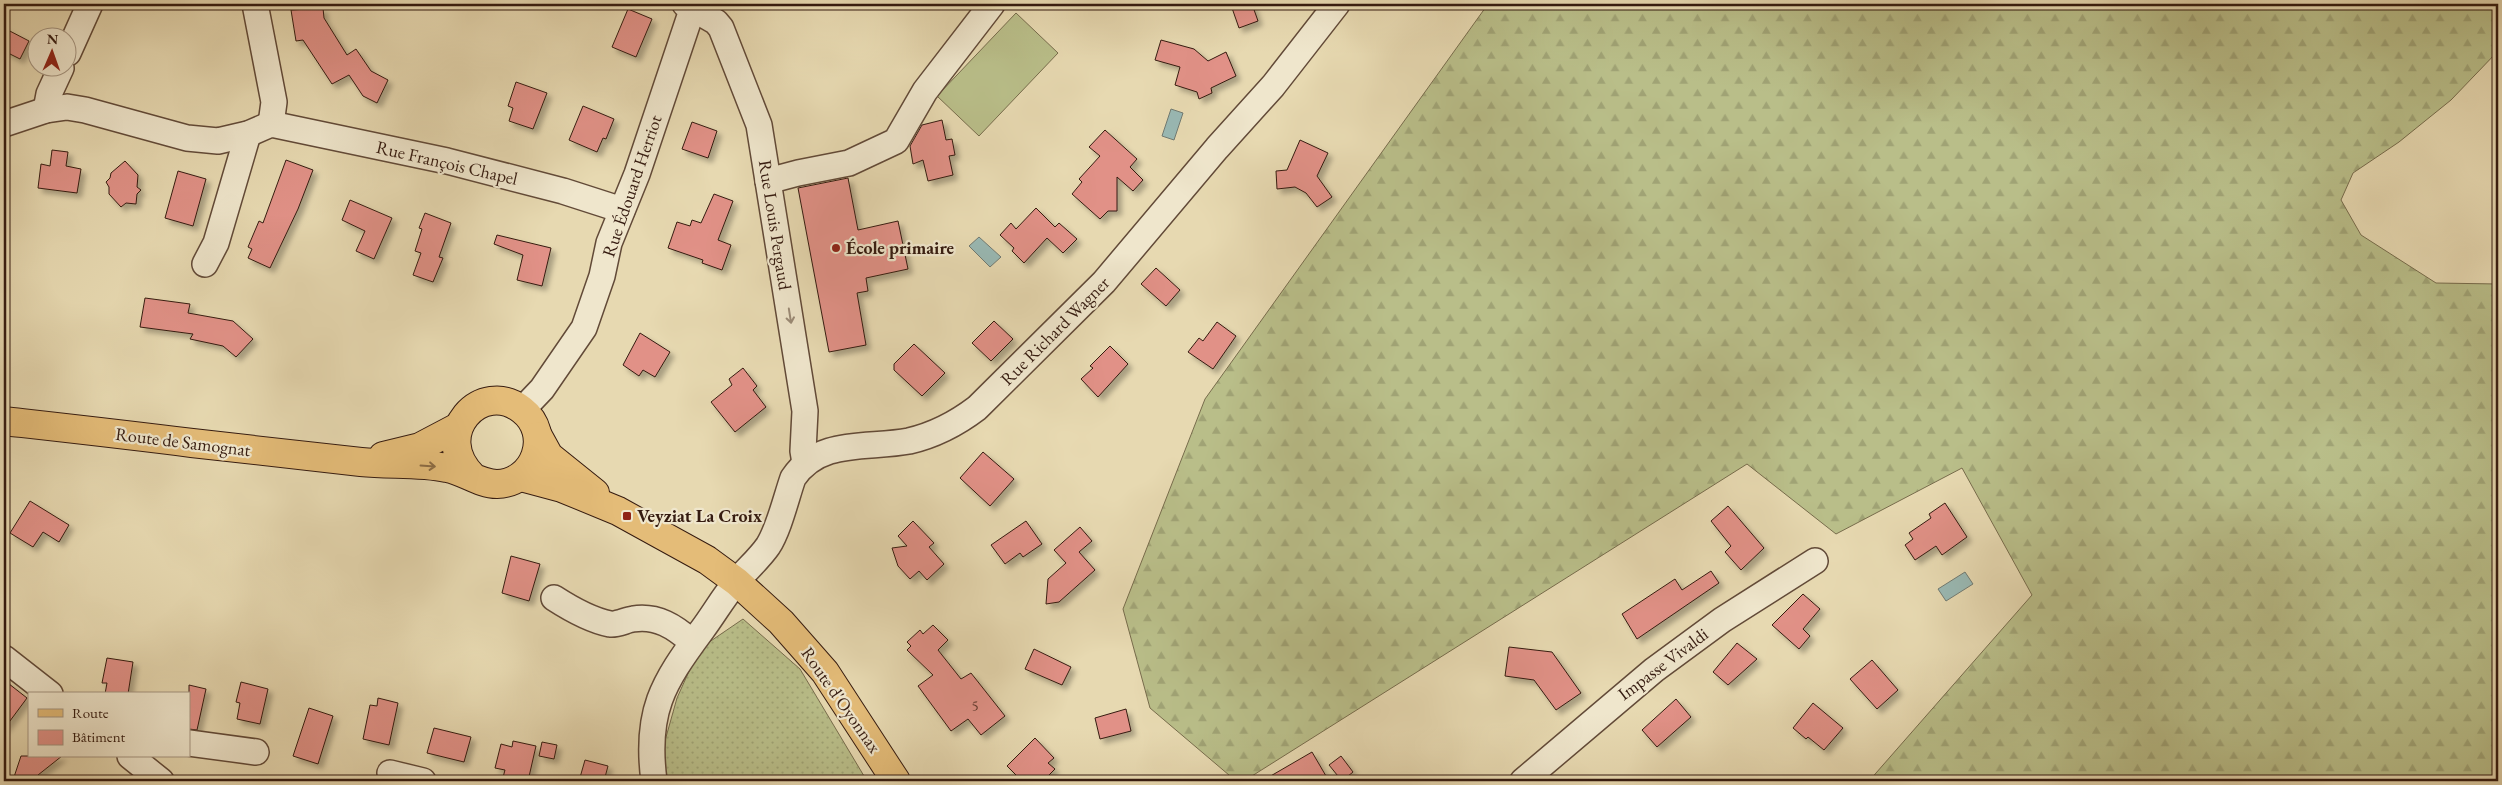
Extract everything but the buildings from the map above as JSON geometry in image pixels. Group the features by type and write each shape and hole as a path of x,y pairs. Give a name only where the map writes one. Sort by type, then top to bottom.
{"main road":[{"path":"538,436 535,459 521,477 497,484 484,482 473,477 463,467 457,454 455,440 458,427 465,416 474,408 486,402 512,404 522,410 532,422 549,456 618,511"},
{"name":"Route de Samognat","path":"4,421 362,462 448,468 473,477"},
{"name":"Route de Samognat","path":"362,462 420,447 458,427"},
{"path":"521,477 562,488 618,511 707,560 737,582"},
{"name":"Route d'Oyonnax","path":"737,582 782,622 825,672 896,781"}],"street":[{"path":"78,31 90,4"},
{"path":"4,124 46,110 67,107 195,139 218,142 248,134 271,124 274,102 255,4"},
{"path":"768,181 849,163 896,141 925,91 992,4"},
{"name":"Rue Richard Wagner","path":"805,463 837,448 908,441 934,434 957,424 977,408 1064,324 1110,275 1217,148 1273,86 1337,4"},
{"name":"Rue Louis Pergaud","path":"691,5 716,22 730,46 759,125 805,411 803,451 805,463"},
{"name":"Rue Édouard Herriot","path":"522,410 542,389 584,328 602,276 608,243 639,166 691,5"},
{"path":"46,110 49,94 56,78"},
{"name":"Rue François Chapel","path":"271,124 447,161 563,191 622,210"},
{"path":"205,264 216,243 248,134"},
{"path":"654,781 652,748 655,711 679,660 737,582 769,544 794,478 805,463"},
{"name":"Impasse Vivaldi","path":"1523,781 1654,670 1722,620 1815,561"},
{"path":"554,598 575,612 612,625 640,618 659,621 680,631 692,642"},
{"path":"4,658 47,692"},
{"path":"190,743 256,752"},
{"path":"132,758 161,781"},
{"path":"390,773 422,781"}],"green space":[{"path":"1488,4 2498,4 2498,51 2451,100 2399,142 2353,173 2341,200 2361,235 2436,283 2498,284 2498,781 1869,781 2032,595 1962,468 1836,534 1747,464 1244,781 1236,781 1150,708 1123,609 1205,399"},
{"path":"1016,13 1058,53 979,136 937,96"},
{"path":"743,619 800,669 867,781 666,781 661,755 677,698 699,649"}],"water":[{"path":"1171,109 1183,113 1174,140 1162,136"},
{"path":"979,237 1001,257 990,267 969,246"},
{"path":"1965,572 1973,584 1946,601 1938,589"}],"place":[{"name":"École primaire","path":"836,248"},
{"name":"Veyziat La Croix","path":"627,516"}]}
